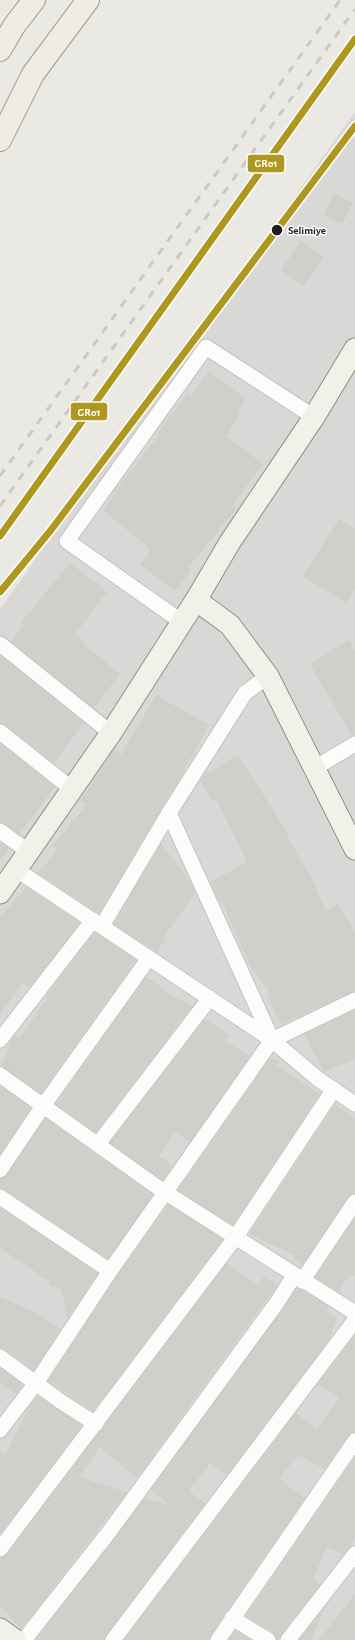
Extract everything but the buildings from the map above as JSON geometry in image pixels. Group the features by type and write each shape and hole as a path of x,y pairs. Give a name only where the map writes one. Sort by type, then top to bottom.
{"main road":[{"path":"0,50 14,26 34,0"},
{"path":"0,140 34,74 88,0"}],"street":[{"path":"182,622 67,541 206,347 314,417"},
{"path":"0,893 111,733 196,600 230,542 314,417 354,352"},
{"path":"196,600 230,625 268,676 313,769 355,848"},
{"path":"0,644 111,733"},
{"path":"0,1040 97,923 245,693 268,676"},
{"path":"0,732 72,789"},
{"path":"313,769 355,744"},
{"path":"169,813 272,1040"},
{"path":"0,831 29,852"},
{"path":"17,870 272,1040 318,1079 355,1104"},
{"path":"0,1170 149,958"},
{"path":"98,1144 210,998"},
{"path":"0,1430 36,1383 164,1192 272,1040 355,1000"},
{"path":"0,1075 164,1192 355,1313"},
{"path":"0,1549 96,1424 235,1238 334,1089"},
{"path":"0,1197 110,1271"},
{"path":"24,1640 109,1532 271,1310 298,1278 355,1202"},
{"path":"113,1640 355,1320"},
{"path":"0,1357 96,1424"},
{"path":"218,1640 355,1441"},
{"path":"288,1640 355,1554"},
{"path":"232,1618 268,1640"},
{"path":"0,1629 15,1640"}],"shaded area":[{"path":"355,112 355,1640 0,1640 0,609"}],"railway":[{"path":"0,476 340,0"},
{"path":"0,506 355,9"}],"transit line":[{"name":"GR01","path":"0,536 355,39"},
{"name":"GR01","path":"0,592 51,530 355,126"}],"place":[{"name":"Selimiye","path":"277,230"}]}
